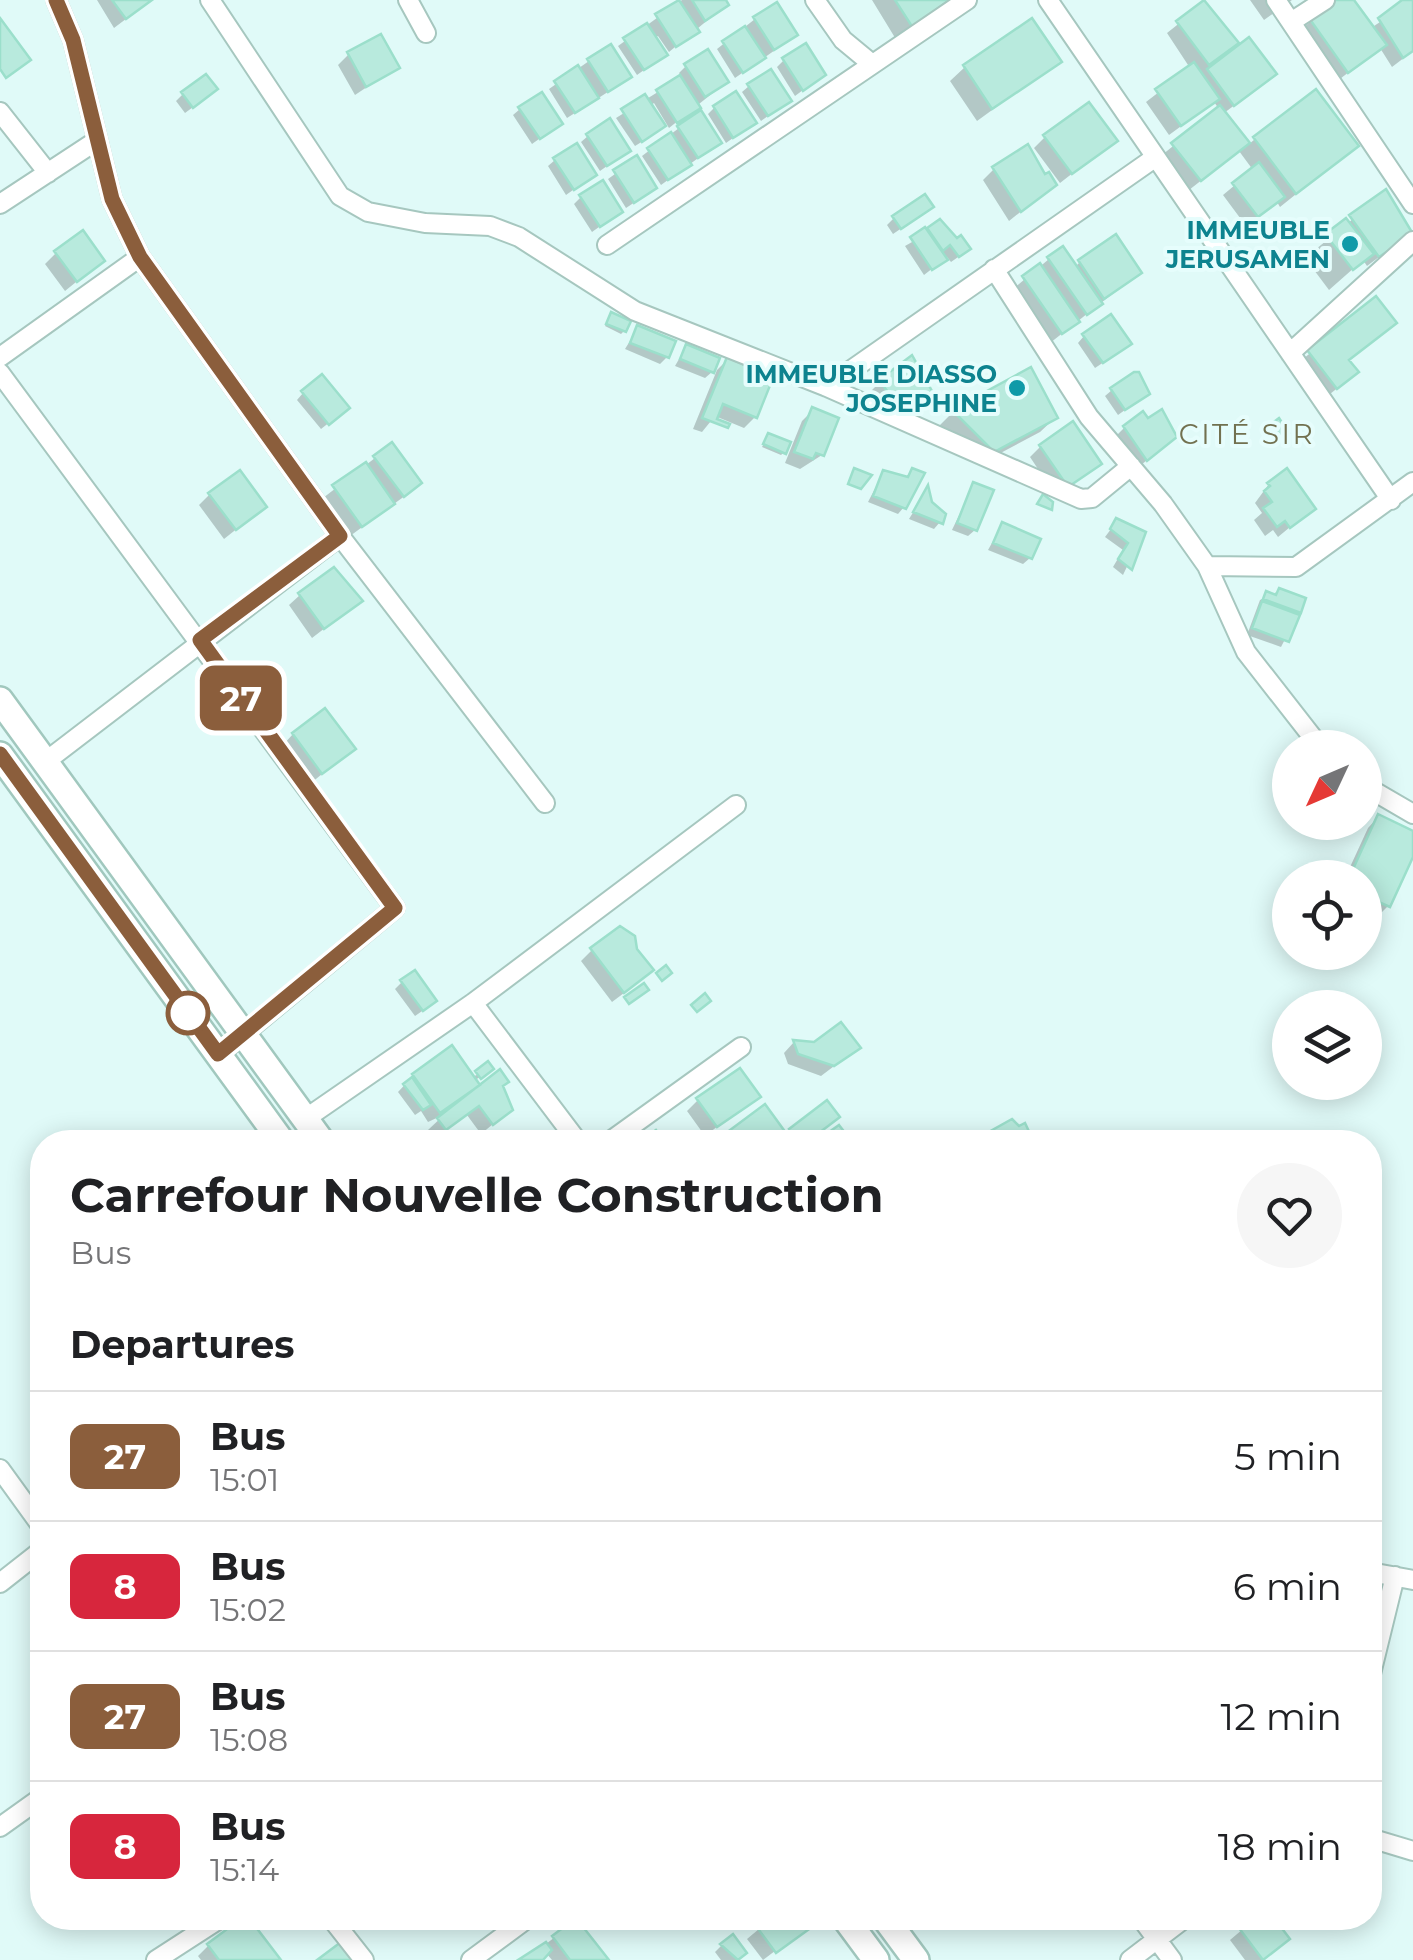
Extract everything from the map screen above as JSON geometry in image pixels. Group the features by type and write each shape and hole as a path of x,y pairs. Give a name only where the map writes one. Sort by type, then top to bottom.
{"main road":[{"path":"0,700 313,1130"},
{"path":"0,754 273,1130"},
{"path":"854,1930 876,1960"},
{"path":"894,1930 916,1960"}],"street":[{"path":"56,0 73,40 112,199 140,257 340,536 546,803"},
{"path":"210,0 340,196 355,208 425,223 490,226 518,237 635,312 827,387 1081,499 1092,498 1131,466"},
{"path":"408,0 426,33"},
{"path":"815,0 843,40 872,64"},
{"path":"607,244 967,0"},
{"path":"1048,0 1153,159 1391,500"},
{"path":"1276,0 1413,204"},
{"path":"1291,22 1324,0"},
{"path":"0,112 48,172"},
{"path":"0,204 96,141"},
{"path":"827,387 1153,159"},
{"path":"1290,352 1413,241"},
{"path":"0,357 140,257"},
{"path":"994,269 1088,417 1131,466 1206,566 1246,652 1306,730"},
{"path":"0,373 395,908 218,1054"},
{"path":"1206,566 1296,566 1413,482"},
{"path":"45,762 340,536"},
{"path":"1382,796 1413,814"},
{"path":"305,1119 472,1003 736,805"},
{"path":"472,1003 569,1130"},
{"path":"626,1130 741,1047"},
{"path":"0,1469 30,1510"},
{"path":"0,1583 30,1559"},
{"path":"1382,1643 1404,1578"},
{"path":"0,1826 30,1805"},
{"path":"1382,1841 1413,1850"},
{"path":"156,1960 203,1930"},
{"path":"340,1930 364,1960"},
{"path":"471,1960 512,1930"},
{"path":"1150,1930 1172,1960"},
{"path":"1130,1960 1169,1930"}],"building":[{"path":"112,0 152,0 126,19"},
{"path":"679,0 700,32 676,47 655,14"},
{"path":"692,0 726,0 729,5 705,21"},
{"path":"895,0 949,0 913,28"},
{"path":"1204,0 1239,43 1209,65 1176,21"},
{"path":"1334,0 1354,0 1387,45 1348,73 1309,18"},
{"path":"1402,0 1413,0 1413,51 1403,58 1378,18"},
{"path":"777,2 798,35 774,50 753,17"},
{"path":"0,18 31,60 6,78 0,69"},
{"path":"1032,18 1062,62 992,109 963,65"},
{"path":"647,23 668,55 644,70 623,38"},
{"path":"745,26 766,58 743,73 722,41"},
{"path":"381,34 400,68 366,87 347,52"},
{"path":"1249,37 1277,74 1234,106 1207,69"},
{"path":"806,43 826,75 803,91 782,58"},
{"path":"611,44 632,77 608,92 587,59"},
{"path":"708,49 729,82 705,97 684,64"},
{"path":"1194,62 1220,99 1181,126 1155,89"},
{"path":"578,65 599,98 575,113 554,81"},
{"path":"771,69 792,101 768,116 747,84"},
{"path":"206,74 218,89 193,108 181,92"},
{"path":"680,75 701,108 677,123 656,90"},
{"path":"1316,89 1359,146 1296,194 1253,137"},
{"path":"736,91 757,123 733,138 713,106"},
{"path":"542,92 563,124 540,139 518,107"},
{"path":"645,94 666,126 642,142 621,109"},
{"path":"1089,102 1118,141 1072,174 1043,135"},
{"path":"1220,105 1250,143 1201,181 1171,143"},
{"path":"701,110 722,143 698,158 677,126"},
{"path":"610,118 631,151 607,166 586,134"},
{"path":"671,132 692,165 668,180 647,148"},
{"path":"577,143 597,175 574,190 553,158"},
{"path":"1028,144 1045,174 1049,172 1057,185 1021,212 992,167"},
{"path":"637,155 657,188 634,203 613,170"},
{"path":"1259,162 1285,197 1258,217 1232,183"},
{"path":"603,180 623,212 600,227 579,195"},
{"path":"1386,189 1413,234 1379,257 1349,215"},
{"path":"925,194 934,207 901,229 892,216"},
{"name":"IMMEUBLE JERUSAMEN","path":"1346,218 1374,254 1353,270 1325,234"},
{"path":"940,219 957,238 961,235 971,249 959,257 950,245 943,251 927,228"},
{"path":"925,227 948,260 932,270 910,237"},
{"path":"83,230 105,261 77,282 54,251"},
{"path":"1116,234 1142,273 1104,299 1078,260"},
{"path":"1063,246 1103,304 1087,315 1047,257"},
{"path":"1040,263 1080,322 1062,334 1022,276"},
{"path":"1376,296 1397,323 1349,360 1359,372 1337,389 1307,350"},
{"path":"611,312 631,321 626,332 606,324"},
{"path":"1111,314 1132,344 1103,363 1082,334"},
{"path":"637,325 676,341 669,358 630,343"},
{"path":"686,344 720,358 714,373 680,359"},
{"path":"912,355 932,391 902,411 879,380"},
{"path":"727,357 773,378 757,418 723,404 717,419 730,424 728,428 702,418"},
{"name":"IMMEUBLE DIASSO JOSEPHINE","path":"1031,367 1058,418 994,452 952,410"},
{"path":"1139,372 1150,394 1125,410 1110,388"},
{"path":"322,374 350,408 329,425 301,391"},
{"path":"812,407 839,418 824,456 816,453 813,459 794,452"},
{"path":"1162,409 1177,437 1147,461 1123,426 1143,411 1148,418"},
{"path":"1279,418 1289,433 1282,438 1271,424"},
{"path":"1073,421 1102,464 1068,487 1039,445"},
{"path":"768,433 791,442 786,454 763,444"},
{"path":"392,442 422,483 404,497 373,456"},
{"path":"366,462 395,504 362,527 332,485"},
{"path":"854,468 872,475 861,489 848,484"},
{"path":"912,468 925,473 906,509 873,496 883,470 908,477"},
{"path":"1287,468 1316,509 1290,528 1285,521 1277,527 1263,508 1272,502 1264,491 1270,486 1267,483"},
{"path":"240,470 267,507 236,530 208,493"},
{"path":"973,482 994,490 977,531 957,523"},
{"path":"928,485 932,502 946,514 943,524 913,512"},
{"path":"1043,494 1053,502 1052,510 1037,504"},
{"path":"1116,518 1146,532 1132,570 1118,559 1128,543 1110,529"},
{"path":"1002,522 1041,539 1032,559 993,543"},
{"path":"334,567 363,601 324,629 298,593"},
{"path":"1279,588 1306,598 1301,613 1263,599 1266,591 1276,595"},
{"path":"1262,601 1300,615 1289,642 1252,628"},
{"path":"325,708 356,749 322,774 292,733"},
{"path":"1382,816 1413,831 1413,857 1390,907 1382,903 1382,860 1357,860 1366,840 1382,840"},
{"path":"620,926 635,936 637,949 654,970 624,993 590,948"},
{"path":"666,965 672,973 662,981 656,973"},
{"path":"415,970 437,1001 423,1011 400,980"},
{"path":"644,983 649,990 629,1004 624,997"},
{"path":"705,993 711,1001 697,1012 691,1005"},
{"path":"841,1022 861,1048 834,1066 798,1054 793,1040 814,1042"},
{"path":"452,1045 480,1085 440,1113 412,1074"},
{"path":"488,1061 494,1069 481,1079 475,1071"},
{"path":"740,1068 761,1097 717,1127 696,1098"},
{"path":"500,1069 509,1082 503,1086 513,1110 493,1125 479,1106 446,1130 437,1118"},
{"path":"412,1077 431,1105 423,1110 403,1084"},
{"path":"827,1100 840,1117 823,1130 789,1129"},
{"path":"765,1104 784,1130 730,1130"},
{"path":"1012,1119 1019,1126 1025,1123 1028,1130 992,1130"},
{"path":"226,1930 258,1930 281,1960 219,1960 207,1944"},
{"path":"560,1930 585,1930 609,1960 570,1960 552,1936"},
{"path":"759,1930 808,1930 776,1953"},
{"path":"1240,1930 1283,1930 1290,1939 1263,1960"},
{"path":"733,1934 747,1953 738,1960 720,1944"},
{"path":"345,1939 360,1960 317,1960"},
{"path":"546,1942 552,1950 543,1960 518,1960"}],"bus line":[{"name":"27","path":"0,754 218,1054 395,908 200,640 340,536 140,257 112,199 73,40 56,0"}],"place":[{"name":"IMMEUBLE JERUSAMEN","path":"1350,244"},
{"name":"IMMEUBLE DIASSO JOSEPHINE","path":"1017,388"}],"district":[{"name":"CITÉ SIR","path":"1247,434"}]}
